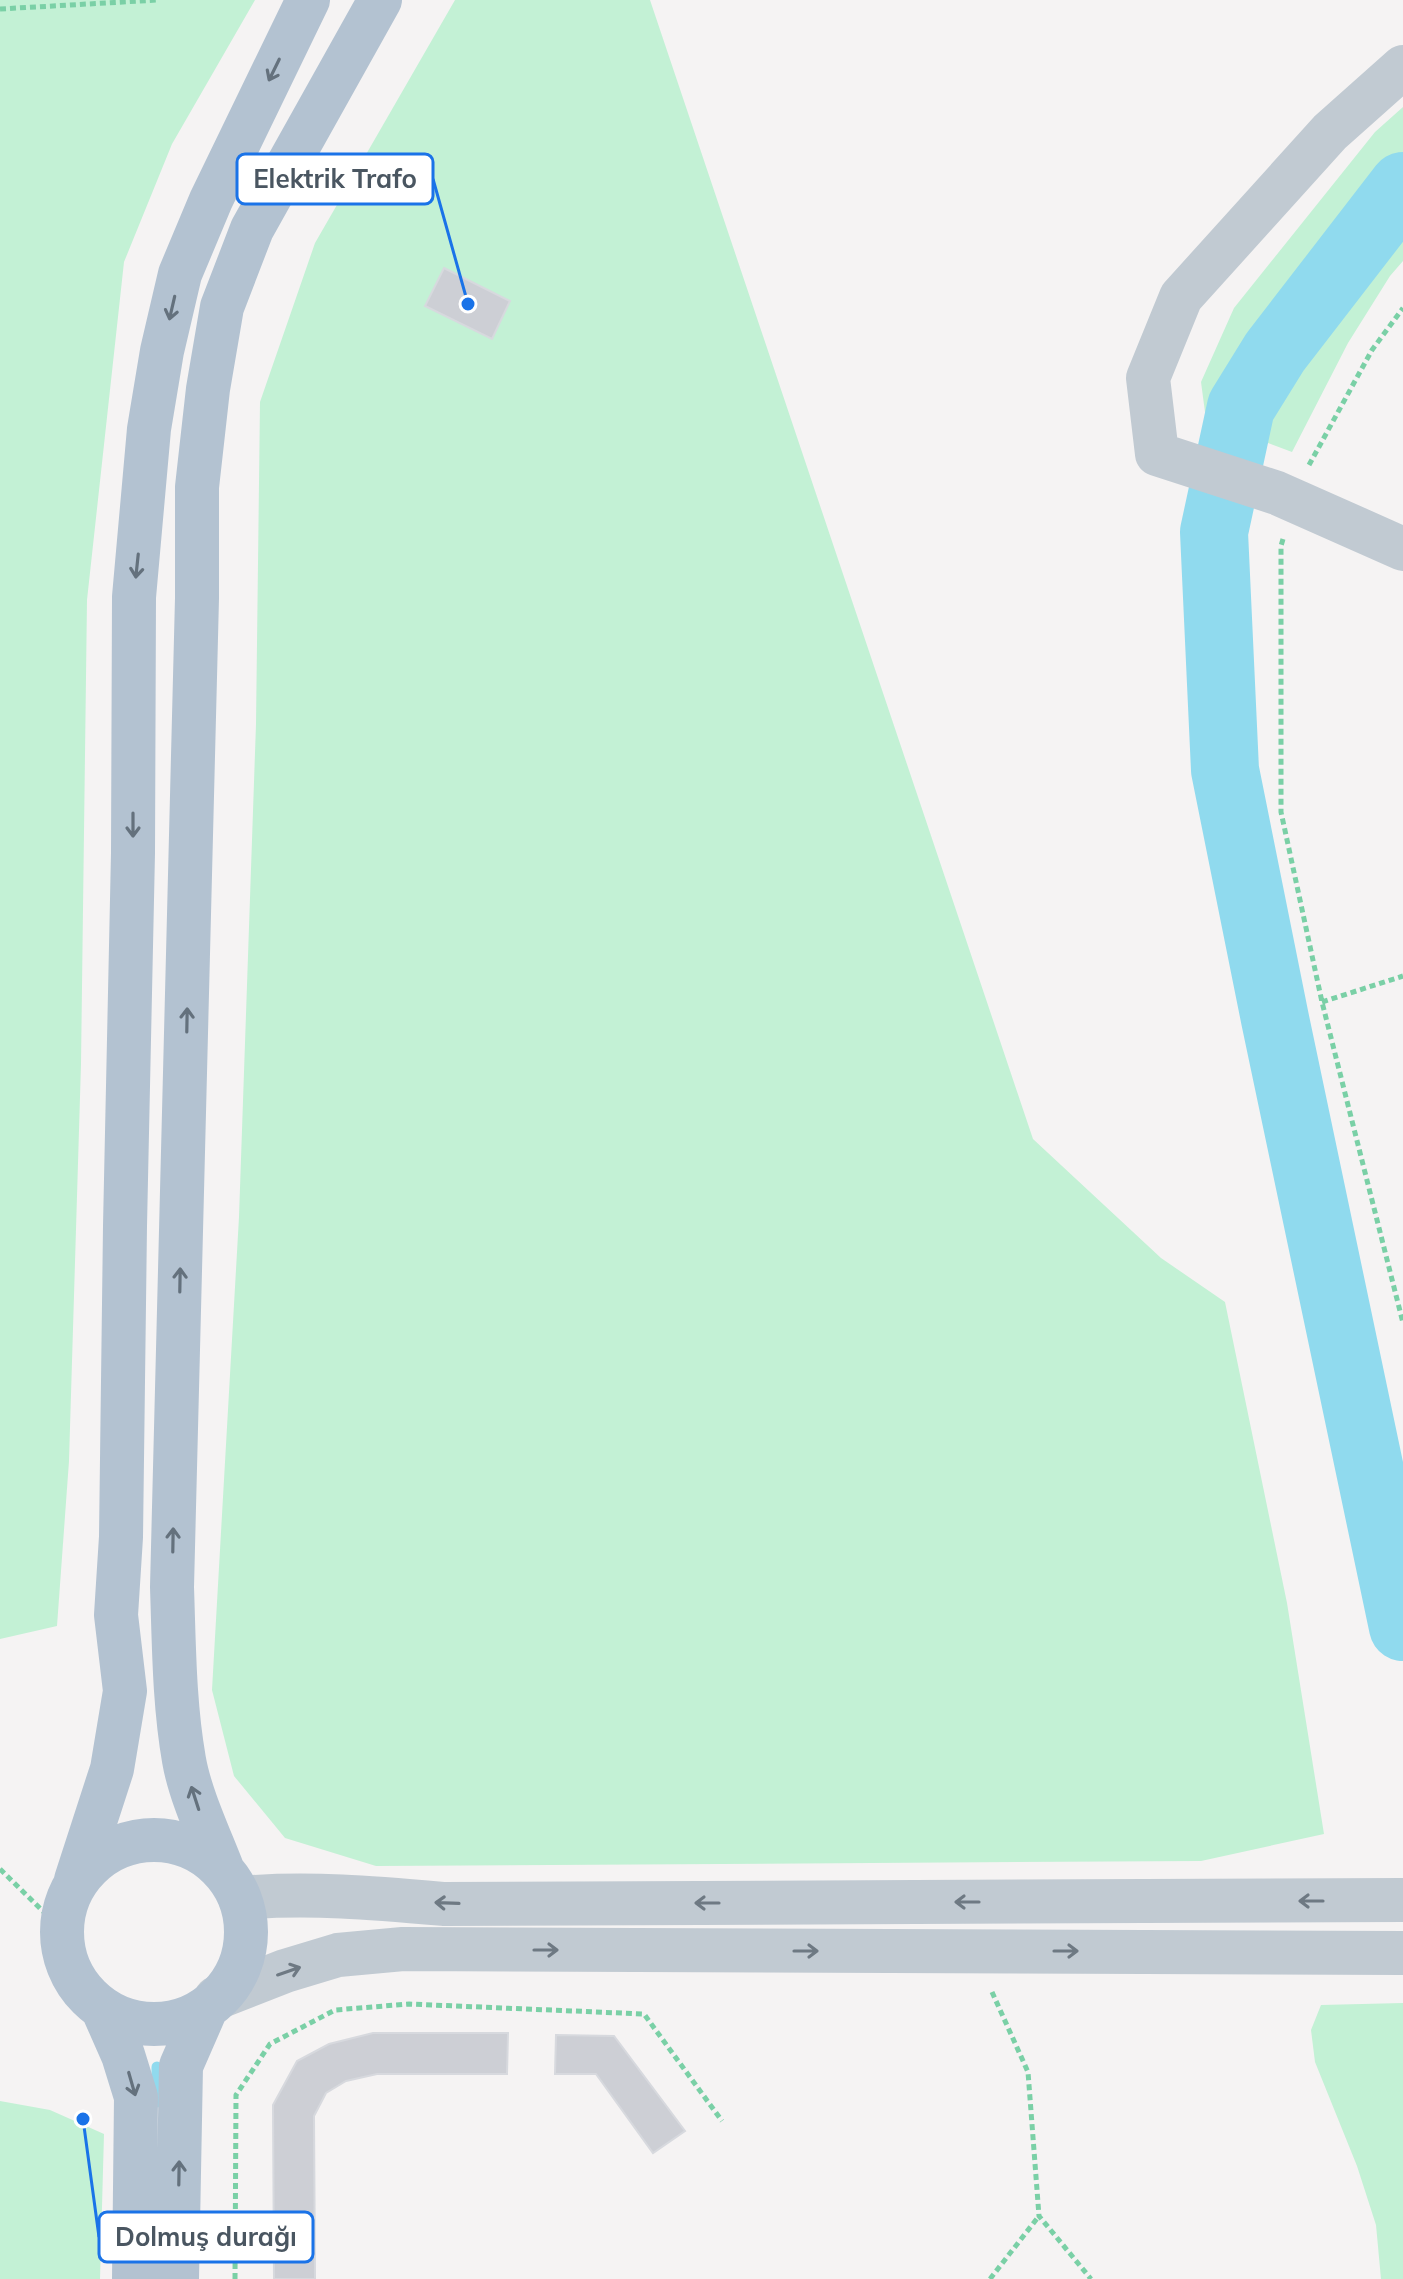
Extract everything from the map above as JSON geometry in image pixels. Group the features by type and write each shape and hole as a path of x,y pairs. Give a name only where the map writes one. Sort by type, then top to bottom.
{"main road":[{"path":"210,2005 169,2024 144,2025 104,2012 89,1999 70,1973 60,1928 63,1909 76,1880 112,1769 125,1691 116,1615 121,1537 133,853 134,597 149,429 162,351 180,274 211,200 308,0"},
{"path":"177,2279 181,2066 210,2005 236,1977 247,1938 232,1884 200,1813 184,1762 172,1587 197,598 197,487 208,389 222,307 252,229 380,0"},
{"path":"76,1880 110,1850 143,1840 178,1843 209,1858 232,1884"},
{"path":"104,2012 123,2055 136,2097 134,2279"}],"street":[{"path":"1403,67 1330,132 1181,297 1148,378 1157,454 1286,497 1403,549"},
{"path":"232,1884 279,1895 444,1904 1396,1900"},
{"path":"210,2005 285,1971 338,1955 403,1949 1400,1953"}],"path":[{"path":"0,9 158,0"},
{"path":"1403,308 1372,350 1302,480 1286,497 1281,546 1281,812 1322,1002 1403,1323"},
{"path":"1322,1002 1403,976"},
{"path":"0,1869 60,1928"},
{"path":"973,1951 1028,2072 1039,2216 1091,2279"},
{"path":"235,2279 236,2095 270,2044 335,2010 409,2004 644,2014 722,2121"},
{"path":"990,2279 1039,2216"}],"green space":[{"path":"0,0 255,0 172,144 124,262 87,600 81,1064 69,1461 57,1626 0,1639"},
{"path":"455,0 650,0 1033,1139 1161,1258 1225,1302 1287,1603 1324,1834 1201,1861 376,1866 285,1838 234,1776 212,1690 239,1217 256,724 260,402 315,243"},
{"path":"1403,107 1403,154 1269,333 1238,382 1221,417 1205,412 1201,382 1234,308 1375,132"},
{"path":"1403,207 1403,261 1390,276 1348,343 1292,452 1263,441 1260,410 1320,310"},
{"path":"1403,2003 1403,2279 1381,2279 1376,2225 1357,2166 1315,2062 1311,2030 1321,2005"},
{"path":"0,2101 50,2110 104,2134 100,2279 0,2279"}],"building":[{"path":"444,268 510,301 492,339 425,306"},
{"path":"373,2033 508,2033 507,2074 377,2074 346,2081 326,2093 314,2116 315,2279 274,2279 273,2105 297,2061 329,2044"},
{"path":"556,2035 614,2036 685,2131 653,2153 596,2074 555,2074"}],"waterway":[{"path":"1403,186 1275,352 1241,407 1214,532 1225,770 1403,1627"},
{"path":"157,2067 157,2102"}],"place":[{"name":"Elektrik Trafo","path":"468,304"},
{"name":"Dolmuş durağı","path":"83,2119"}]}
